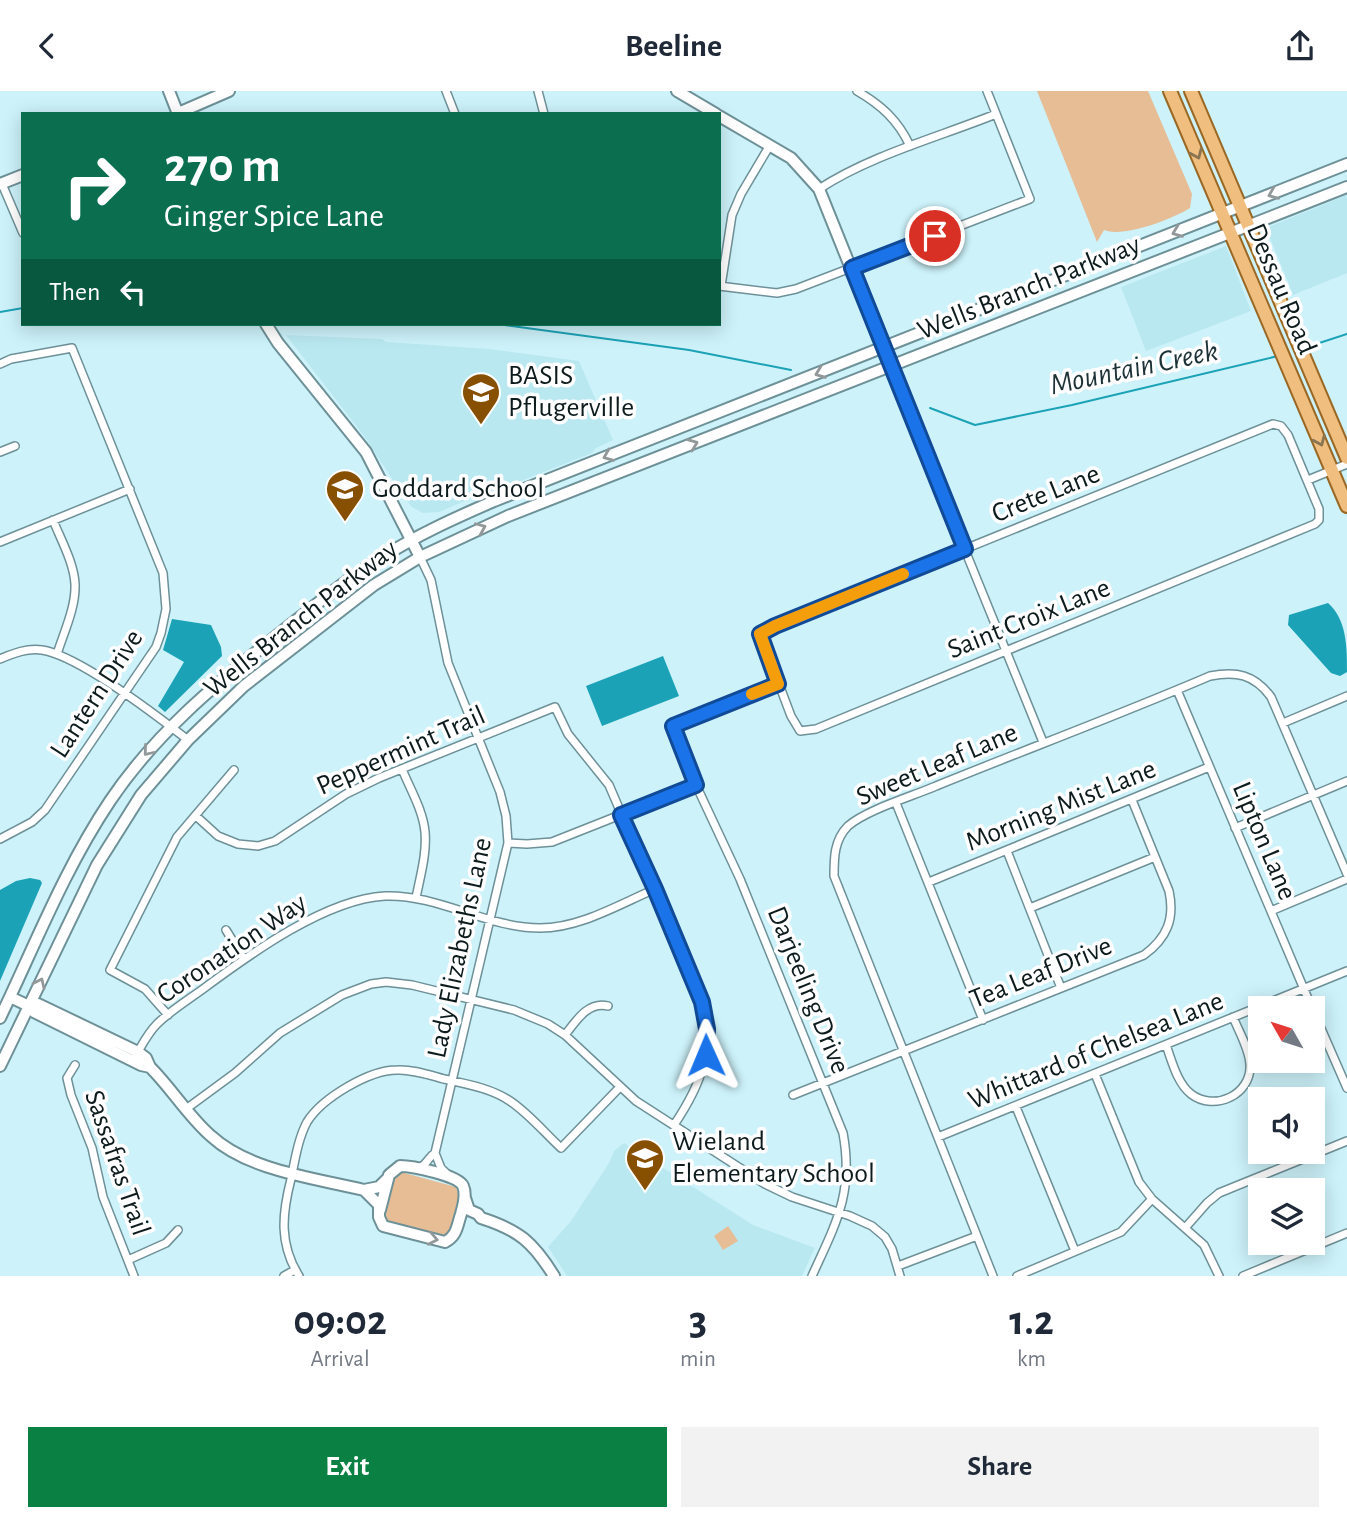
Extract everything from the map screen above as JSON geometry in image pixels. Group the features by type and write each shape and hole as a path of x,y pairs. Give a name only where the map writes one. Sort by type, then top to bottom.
{"main road":[{"path":"169,91 177,112"},
{"path":"182,112 229,91"},
{"path":"677,91 713,112"},
{"name":"Dessau Road","path":"1170,91 1347,506"},
{"name":"Dessau Road","path":"1191,91 1347,459"},
{"path":"721,117 791,158 819,189 891,367"},
{"name":"Wells Branch Parkway","path":"0,1018 72,866 93,828 136,766 171,727 224,676 354,576 411,540 494,501 1347,164"},
{"path":"1,184 21,176"},
{"name":"Wells Branch Parkway","path":"0,1066 81,896 116,832 141,795 188,740 244,686 374,585 419,557 508,516 1347,187"},
{"path":"1114,257 1122,276"},
{"path":"267,326 366,452 419,557"},
{"path":"10,997 29,1006 38,1004 135,1056 146,1058 150,1067 198,1125 225,1148 262,1164 364,1190 377,1200 381,1222 388,1229 445,1242 453,1237 466,1220 481,1219 508,1228 528,1240 554,1276"},
{"path":"364,1190 379,1187 395,1168 415,1168 451,1177 463,1185 469,1210 478,1214 481,1219"},
{"path":"380,1210 388,1178"},
{"path":"457,1230 465,1198"}],"street":[{"path":"446,91 454,112"},
{"path":"538,91 543,112"},
{"path":"857,91 887,112 910,146"},
{"path":"721,286 762,293 784,292 1030,199 987,91"},
{"path":"819,189 836,178 910,146 996,114"},
{"path":"721,280 731,221 741,194 770,145"},
{"path":"1,184 21,229"},
{"path":"721,218 731,221"},
{"name":"Lantern Drive","path":"0,364 12,359 72,348 163,573 166,609 156,647 45,810 32,822 0,839"},
{"path":"891,367 1044,742"},
{"name":"Crete Lane","path":"778,684 760,634 775,626 1273,424 1281,426 1289,435 1308,480"},
{"path":"0,452 15,446"},
{"path":"1308,480 1347,464"},
{"name":"Saint Croix Lane","path":"778,684 800,731 816,729 1307,529 1319,520 1320,509 1308,480"},
{"path":"0,542 130,489"},
{"path":"53,520 75,583 72,607 57,654"},
{"name":"Lady Elizabeths Lane","path":"419,557 432,580 448,663 500,792 506,816 508,843 435,1153"},
{"path":"0,659 15,652 33,649 65,656 188,740"},
{"name":"Sweet Leaf Lane","path":"993,1276 834,876 834,854 840,837 849,826 896,803 1044,742 1210,676 1227,673 1245,676 1266,690 1283,723 1347,874"},
{"name":"Darjeeling Drive","path":"778,684 673,726 696,785 740,879 843,1133 846,1184 840,1213 812,1276"},
{"name":"Lipton Lane","path":"1177,690 1307,996"},
{"path":"1283,723 1347,696"},
{"name":"Peppermint Trail","path":"195,816 218,836 238,844 258,846 275,841 346,794 555,707 568,734 609,785 621,815"},
{"name":"Morning Mist Lane","path":"929,882 1209,768"},
{"path":"401,769 425,830 425,853 416,898"},
{"path":"168,1015 145,989 110,970 177,837 234,770"},
{"path":"1235,828 1347,781"},
{"path":"508,843 527,845 552,842 696,785"},
{"name":"Tea Leaf Drive","path":"793,1095 1144,955 1164,936 1170,923 1172,907 1170,891 1132,800"},
{"path":"896,803 983,1020"},
{"path":"621,815 702,1002 707,1029 706,1055 699,1082 674,1125"},
{"path":"1007,851 1061,988"},
{"path":"1030,908 1155,857"},
{"path":"1271,911 1347,880"},
{"name":"Coronation Way","path":"135,1056 156,1025 244,959 328,910 357,899 386,896 416,898 522,926 554,927 572,923 655,889"},
{"path":"226,930 244,959"},
{"name":"Whittard of Chelsea Lane","path":"938,1137 1347,971"},
{"path":"186,1109 235,1073 280,1033 357,988 399,982 531,1016 565,1035 636,1101 765,1184 792,1197 872,1226 885,1237 900,1276"},
{"path":"565,1035 589,1008 600,1004 608,1006"},
{"path":"1166,1045 1180,1080 1192,1095 1210,1102 1230,1098 1243,1086 1250,1066 1248,1053 1233,1017"},
{"name":"Lipton Lane","path":"1325,1038 1347,1088"},
{"name":"Sassafras Trail","path":"75,1065 67,1078 71,1095 93,1151 103,1197 134,1276"},
{"path":"284,1276 297,1273 286,1245 283,1225 285,1197 302,1134 322,1104 366,1077 378,1072 400,1069 489,1090 508,1100 561,1148 620,1087"},
{"path":"1095,1074 1139,1182 1152,1199 1204,1245 1219,1276"},
{"path":"1016,1107 1075,1251"},
{"path":"1185,1227 1206,1203 1219,1193 1347,1141"},
{"path":"415,1168 426,1165 435,1153 441,1168 451,1177"},
{"path":"1017,1276 1121,1231 1152,1199"},
{"path":"128,1260 166,1243 178,1230"},
{"path":"1243,1276 1347,1233"},
{"path":"898,1266 977,1236"}],"shaded area":[{"path":"1037,91 1148,91 1192,194 1190,208 1160,222 1135,229 1112,232 1104,230 1097,242"},
{"path":"1347,195 1347,273 1293,295 1266,228"},
{"path":"1226,246 1251,311 1146,351 1121,287"},
{"name":"BASIS Pflugerville","path":"286,335 382,339 386,342 490,349 579,361 613,440 596,448 592,453 495,491 486,492 439,512 423,513 406,500 364,436"},
{"name":"Wieland Elementary School","path":"624,1143 753,1225 815,1248 802,1276 567,1276 548,1247 571,1221 614,1151"},
{"path":"401,1172 456,1187 459,1197 449,1233 440,1236 387,1223 384,1212 394,1176"},
{"path":"728,1226 738,1241 723,1250 714,1236"}],"water":[{"path":"1328,603 1339,617 1345,635 1347,672 1340,676 1331,673 1288,625 1289,615"},
{"path":"172,619 211,625 222,656 165,712 158,706 184,662 163,650"},
{"path":"663,656 679,696 602,726 586,686"},
{"path":"30,878 42,883 0,981 0,890 16,881"}],"waterway":[{"name":"Mountain Creek","path":"0,312 21,308"},
{"name":"Mountain Creek","path":"512,326 689,350 791,370"},
{"name":"Mountain Creek","path":"1307,347 1347,334"},
{"name":"Mountain Creek","path":"930,408 975,425 1278,356"}],"slow traffic":[{"path":"752,694 778,684 760,634 903,574"}],"place":[{"name":"BASIS Pflugerville","path":"481,426"},
{"name":"Goddard School","path":"345,523"},
{"name":"Wieland Elementary School","path":"645,1192"}],"route":[{"path":"706,1055 707,1029 702,1002 621,815 696,785 673,726 778,684 760,634 965,549 852,268 935,236"}]}
